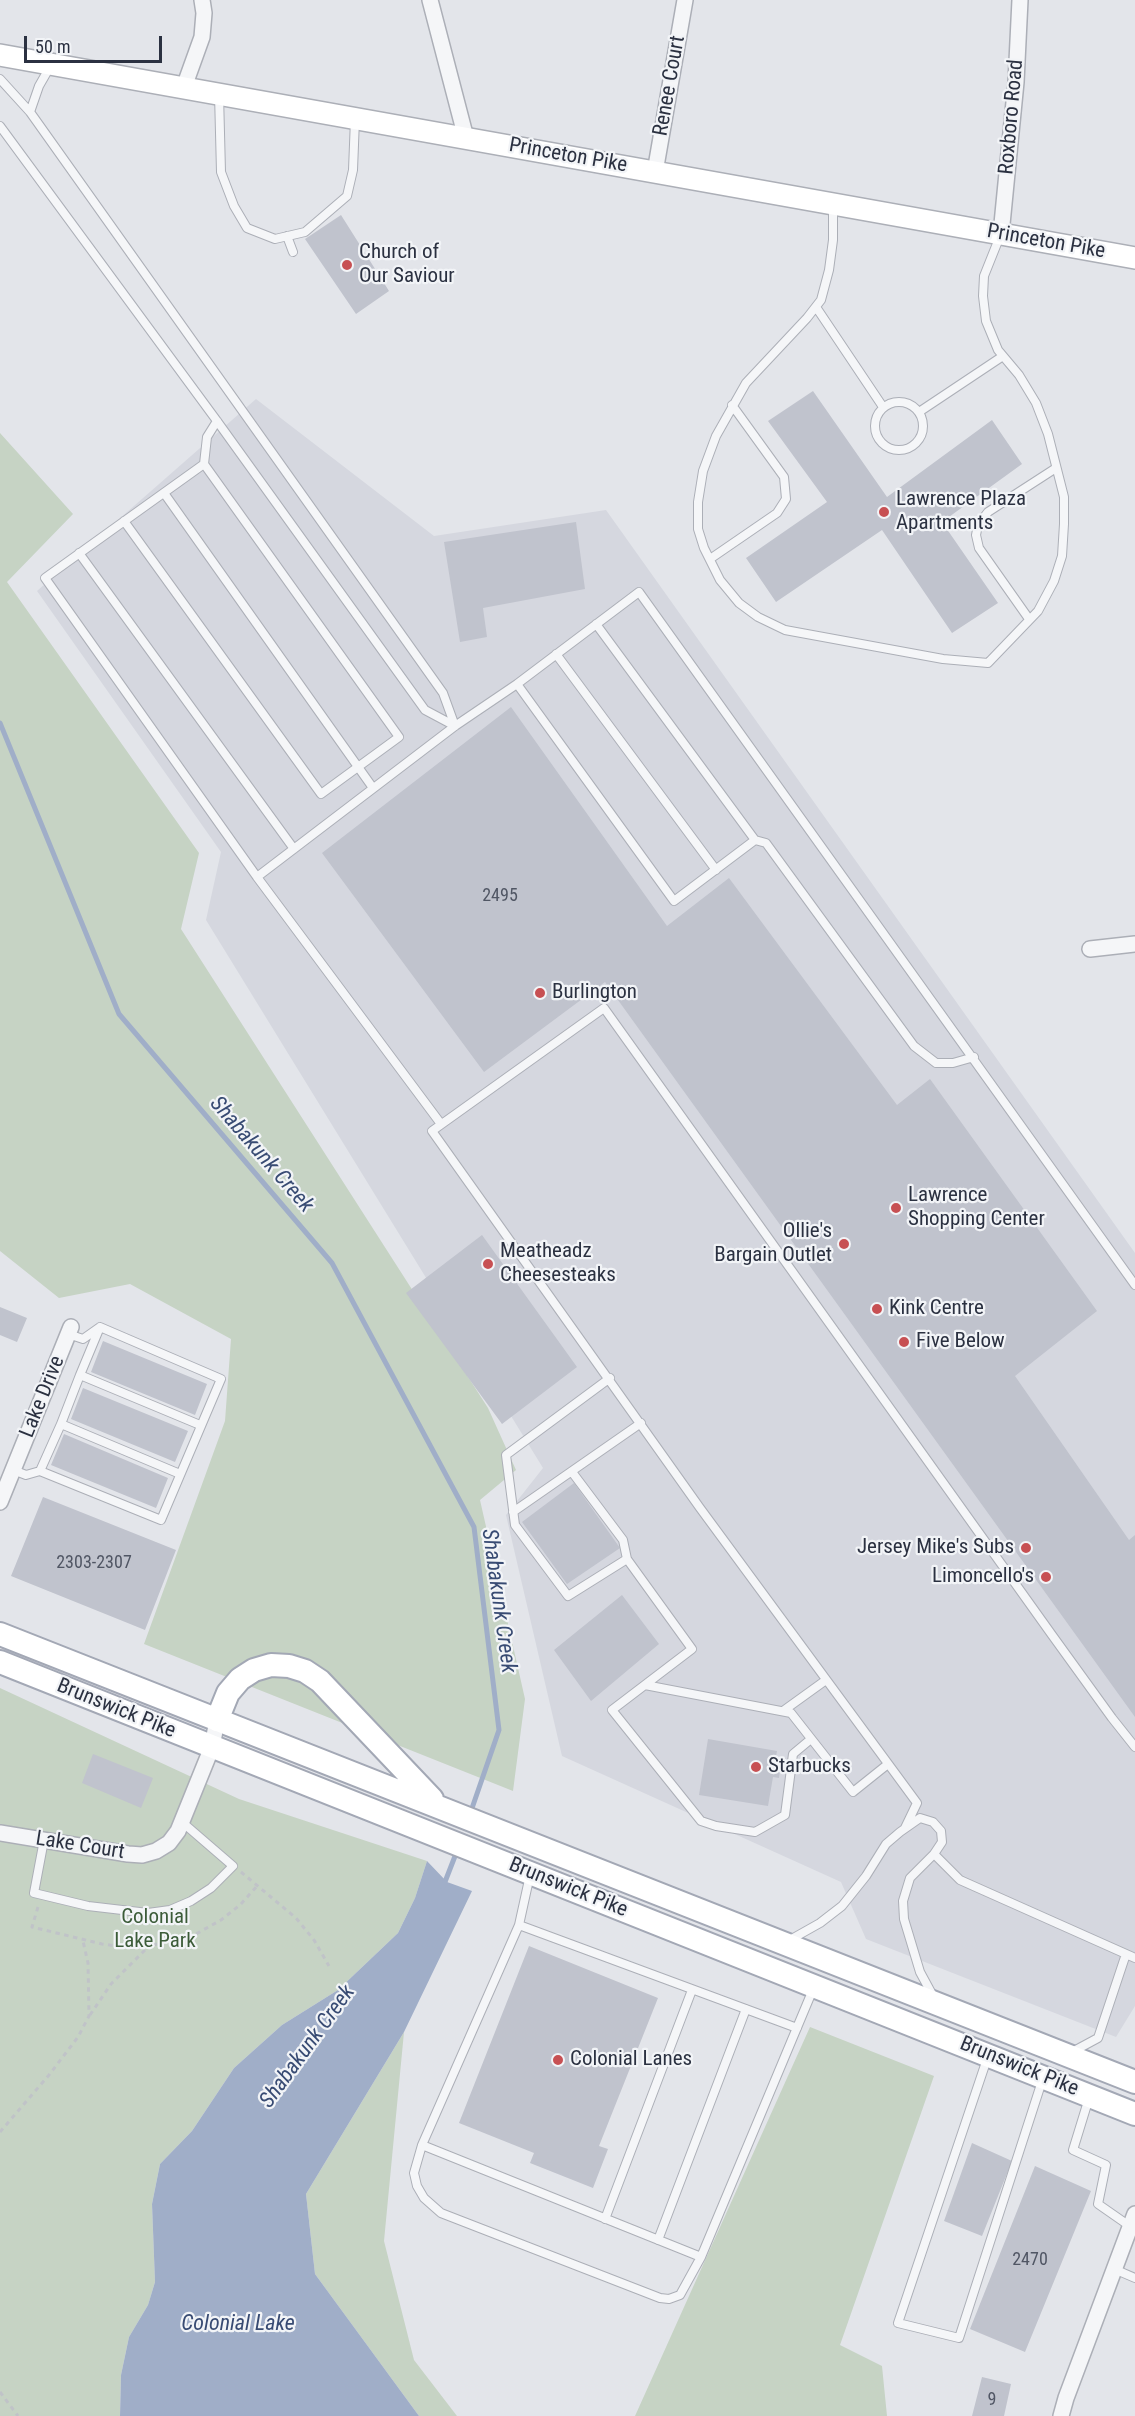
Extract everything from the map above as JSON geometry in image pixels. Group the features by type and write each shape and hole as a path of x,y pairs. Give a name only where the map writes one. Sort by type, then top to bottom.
{"main road":[{"name":"Princeton Pike","path":"0,55 1135,258"},
{"name":"Brunswick Pike","path":"0,1634 1135,2082"},
{"name":"Brunswick Pike","path":"0,1662 1090,2094 1133,2116"},
{"path":"217,1720 228,1694 240,1679 254,1670 271,1665 289,1666 305,1671 320,1681 376,1743 445,1808"}],"street":[{"path":"184,87 202,37 204,13 202,0"},
{"path":"430,0 466,138"},
{"name":"Renee Court","path":"655,172 685,0"},
{"name":"Roxboro Road","path":"1001,234 1016,82 1020,0"},
{"path":"1090,949 1135,944"},
{"name":"Lake Drive","path":"0,1502 70,1330"},
{"name":"Lake Court","path":"0,1833 142,1855 156,1851 169,1843 178,1832 212,1747 217,1720"},
{"path":"1061,2416 1133,2223"}],"lane":[{"path":"30,112 39,86 52,63"},
{"path":"0,79 30,112 443,693 454,726"},
{"path":"219,93 220,172 234,206 247,228 275,239 305,232 346,196 352,170 355,117"},
{"path":"0,126 217,421 425,710 454,726"},
{"path":"832,204 833,240 829,270 821,300 746,383 732,405 716,436 701,481 698,529 720,580 739,603 758,617 785,630 943,659 988,663 1038,610 1054,581 1062,556 1064,498 1048,434 1036,403 1019,375 998,350 986,321 983,296 984,276 1001,234"},
{"path":"287,236 293,252"},
{"path":"816,307 884,407"},
{"path":"919,412 1003,356"},
{"path":"898,401 914,406 919,412 923,428 921,435 910,447 895,450 881,442 874,428 878,413 884,407 898,401"},
{"path":"710,559 777,513 786,499 784,477 732,405"},
{"path":"124,521 321,794 399,737 204,464 207,437 217,421"},
{"path":"204,464 45,578 257,877 441,1124"},
{"path":"1029,619 979,548 976,535 978,525 988,512 1056,468"},
{"path":"164,492 373,788"},
{"path":"79,553 294,849"},
{"path":"257,877 454,726 516,684 639,592 1135,1285"},
{"path":"596,624 755,840 766,843 914,1046 936,1063 953,1063 974,1057"},
{"path":"556,654 716,870"},
{"path":"516,684 674,901 755,840"},
{"path":"905,1828 917,1803 826,1680 432,1131 604,1008 1058,1643 1135,1747"},
{"path":"70,1330 83,1339 100,1327"},
{"path":"40,1472 100,1327"},
{"path":"13,1470 26,1475 40,1472 160,1520 221,1379 100,1327"},
{"path":"80,1375 200,1425"},
{"path":"610,1378 506,1455 515,1525 568,1596 627,1559"},
{"path":"513,1512 641,1423"},
{"path":"61,1424 180,1474"},
{"path":"572,1472 623,1540 627,1559 692,1649 612,1710 701,1821 716,1826 755,1832 785,1815 793,1754 811,1739"},
{"path":"783,1711 826,1680"},
{"path":"645,1684 791,1713 853,1792 888,1764"},
{"path":"784,1943 820,1923 842,1906 866,1876 886,1844 905,1828 920,1818 933,1822 941,1831 942,1842 934,1854 910,1878 903,1901 904,1919 920,1972 938,2005"},
{"path":"44,1840 34,1893 88,1906 148,1913 170,1910 191,1901 211,1888 233,1866 182,1822"},
{"path":"934,1854 960,1880 1135,1958"},
{"path":"531,1873 519,1925 422,2145 414,2173 417,2186 424,2198 441,2212 660,2298 669,2299 680,2295 701,2258 815,1986"},
{"path":"519,1925 796,2028"},
{"path":"1066,2055 1098,2038 1126,1954"},
{"path":"605,2219 692,1990"},
{"path":"658,2240 746,2010"},
{"path":"988,2054 898,2324 958,2338 1043,2076"},
{"path":"1090,2094 1073,2150 1106,2165 1098,2204 1133,2223"},
{"path":"422,2145 701,2258"},
{"path":"1114,2270 1135,2278"}],"path":[{"path":"233,1866 296,1918 314,1940 329,1966"},
{"path":"41,1895 32,1927 83,1941 124,1947 149,1946 196,1934 221,1920 240,1905 258,1885"},
{"path":"83,1941 88,1963 89,2016"},
{"path":"0,2132 78,2037 111,1984 149,1946"},
{"path":"0,2392 18,2416"}],"shaded area":[{"name":"Lawrence Shopping Center","path":"256,399 434,536 606,510 1135,1253 1135,2006 1116,2037 866,1939 841,1882 562,1756 506,1515 543,1468 206,920 221,852 37,591"}],"green space":[{"path":"0,433 73,514 7,582 199,853 181,929 488,1408 516,1470 480,1500 525,1699 513,1791 144,1644 225,1421 231,1339 130,1284 59,1298 0,1251"},
{"name":"Colonial Lake Park","path":"0,1688 239,1799 427,1861 415,1898 398,1933 338,1990 282,2025 234,2068 192,2131 160,2164 152,2204 155,2282 148,2305 129,2337 121,2375 120,2416 0,2416"},
{"path":"810,2027 934,2076 840,2345 882,2366 887,2416 635,2416"},
{"path":"404,2032 384,2241 414,2360 457,2416 419,2416 315,2274 306,2194"}],"water":[{"name":"Colonial Lake","path":"427,1861 447,1882 472,1891 404,2032 306,2194 315,2274 419,2416 120,2416 121,2375 129,2337 148,2305 155,2282 152,2204 160,2164 192,2131 234,2068 282,2025 338,1990 398,1933 415,1898"}],"building":[{"name":"Church of Our Saviour","path":"341,215 389,291 356,314 305,239"},
{"name":"Lawrence Plaza Apartments","path":"813,391 887,497 992,420 1022,464 942,522 998,603 952,633 882,530 776,602 746,558 827,502 768,421"},
{"path":"576,522 585,589 483,608 487,637 460,642 444,542"},
{"name":"Lawrence Shopping Center","path":"511,707 667,926 729,878 897,1105 930,1079 1097,1311 1015,1376 1129,1540 1135,1535 1135,1717 605,982 484,1072 322,853"},
{"path":"482,1235 577,1367 502,1424 406,1293"},
{"path":"0,1307 27,1318 17,1342 0,1335"},
{"path":"103,1341 207,1384 195,1415 91,1372"},
{"path":"83,1388 188,1431 175,1462 71,1419"},
{"path":"64,1434 168,1478 156,1508 51,1465"},
{"path":"574,1483 620,1548 567,1584 522,1522"},
{"path":"43,1497 176,1550 145,1630 11,1576"},
{"path":"622,1595 659,1644 591,1701 554,1650"},
{"path":"708,1739 777,1751 775,1762 781,1762 779,1778 773,1777 768,1806 699,1795"},
{"path":"93,1754 153,1778 141,1808 82,1783"},
{"name":"Colonial Lanes","path":"529,1946 658,1998 599,2146 608,2149 593,2188 530,2163 534,2153 459,2123"},
{"path":"972,2143 1012,2161 982,2236 944,2221"},
{"path":"1035,2166 1091,2191 1025,2352 970,2329"},
{"path":"982,2377 1011,2384 1004,2416 972,2416"}],"waterway":[{"name":"Shabakunk Creek","path":"0,723 119,1014 332,1263 474,1527 499,1730 470,1814"},
{"name":"Shabakunk Creek","path":"443,1887 457,1851"}],"place":[{"name":"Church of Our Saviour","path":"347,265"},
{"name":"Lawrence Plaza Apartments","path":"884,512"},
{"name":"Burlington","path":"540,993"},
{"name":"Lawrence Shopping Center","path":"896,1208"},
{"name":"Ollie's Bargain Outlet","path":"844,1244"},
{"name":"Meatheadz Cheesesteaks","path":"488,1264"},
{"name":"Kink Centre","path":"877,1309"},
{"name":"Five Below","path":"904,1342"},
{"name":"Jersey Mike's Subs","path":"1026,1548"},
{"name":"Limoncello's","path":"1046,1577"},
{"name":"Starbucks","path":"756,1767"},
{"name":"Colonial Lanes","path":"558,2060"}]}
